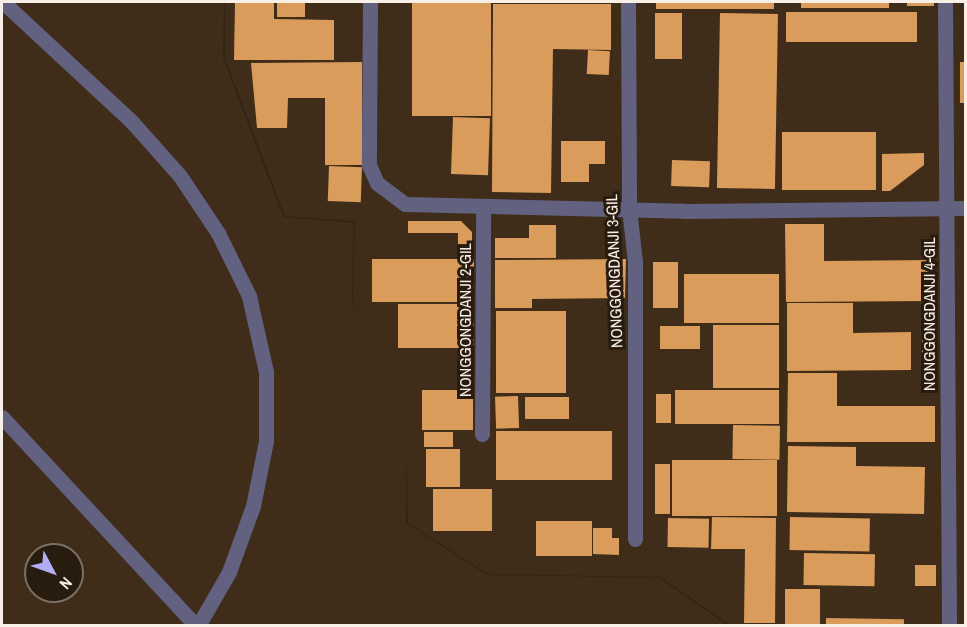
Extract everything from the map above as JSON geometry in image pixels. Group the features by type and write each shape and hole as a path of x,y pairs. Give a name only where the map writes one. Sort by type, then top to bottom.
{"street":[{"path":"2,417 197,626 233,561 253,506 266,441 266,372 249,296 218,233 180,176 132,122 3,2"},
{"path":"370,2 372,174 387,193 412,206 966,208"},
{"name":"NONGGONGDANJI 3-GIL","path":"628,2 629,208 635,253 635,539"},
{"name":"NONGGONGDANJI 4-GIL","path":"945,2 949,626"},
{"name":"NONGGONGDANJI 2-GIL","path":"482,434 483,207"}],"shaded area":[{"path":"2,2 224,2 223,58 283,217 354,223 352,301 373,334 353,301 355,221 285,216 225,58 225,2 965,2 965,625 729,625 660,577 488,574 408,523 406,439 406,523 487,575 659,578 727,625 2,625"}],"building":[{"path":"235,2 274,2 274,19 334,20 334,60 234,60"},
{"path":"277,2 305,2 305,17 277,17"},
{"path":"412,2 491,2 491,116 412,116"},
{"path":"656,2 774,2 774,9 656,9"},
{"path":"801,2 889,2 889,8 801,8"},
{"path":"907,2 934,2 934,6 907,6"},
{"path":"493,4 611,4 611,50 553,49 551,193 492,192"},
{"path":"786,12 917,12 917,42 786,42"},
{"path":"655,13 682,13 682,59 655,59"},
{"path":"720,13 778,14 775,189 717,188"},
{"path":"588,50 610,51 609,75 587,74"},
{"path":"362,62 362,165 325,165 325,98 288,98 287,128 257,128 251,63"},
{"path":"960,62 966,62 966,103 960,103"},
{"path":"453,117 490,118 488,175 451,174"},
{"path":"782,132 876,132 876,190 782,190"},
{"path":"561,141 605,141 605,164 589,164 589,182 561,182"},
{"path":"924,153 924,165 890,191 882,191 882,154"},
{"path":"672,160 710,161 709,187 671,186"},
{"path":"329,166 362,167 361,202 328,201"},
{"path":"408,221 461,221 472,232 472,244 458,244 458,233 408,233"},
{"path":"785,224 824,224 824,261 932,260 932,301 786,302"},
{"path":"529,225 556,225 556,258 495,258 495,238 529,238"},
{"path":"372,259 474,259 474,302 372,302"},
{"path":"626,259 625,298 532,299 532,308 495,308 495,260"},
{"path":"653,262 678,262 678,308 653,308"},
{"path":"684,274 779,274 779,323 684,323"},
{"path":"787,303 853,303 853,333 911,332 911,370 787,371"},
{"path":"398,304 474,304 474,348 398,348"},
{"path":"496,311 566,311 566,393 496,393"},
{"path":"713,325 779,325 779,388 713,388"},
{"path":"660,326 700,326 700,349 660,349"},
{"path":"922,329 937,329 937,361 922,361"},
{"path":"788,373 837,373 837,406 935,406 935,442 787,442"},
{"path":"422,390 473,390 473,430 422,430"},
{"path":"675,390 779,390 779,424 675,424"},
{"path":"656,394 671,394 671,423 656,423"},
{"path":"518,396 519,428 496,429 495,397"},
{"path":"525,397 569,397 569,419 525,419"},
{"path":"733,425 780,426 779,460 732,459"},
{"path":"496,431 612,431 612,480 496,480"},
{"path":"424,432 453,432 453,447 424,447"},
{"path":"788,446 856,447 856,466 925,467 924,514 787,512"},
{"path":"426,449 460,449 460,487 426,487"},
{"path":"672,460 777,460 777,516 672,516"},
{"path":"655,464 670,464 670,514 655,514"},
{"path":"433,489 492,489 492,531 433,531"},
{"path":"712,517 776,518 775,623 744,623 745,549 711,549"},
{"path":"790,517 870,518 869,551 789,550"},
{"path":"668,518 709,519 708,548 667,547"},
{"path":"536,521 592,521 592,556 536,556"},
{"path":"593,528 612,528 612,538 619,538 619,555 593,554"},
{"path":"804,553 875,554 874,586 803,585"},
{"path":"915,565 936,565 936,586 915,586"},
{"path":"785,589 820,589 820,626 785,626"},
{"path":"826,618 904,619 904,626 826,626"}]}
